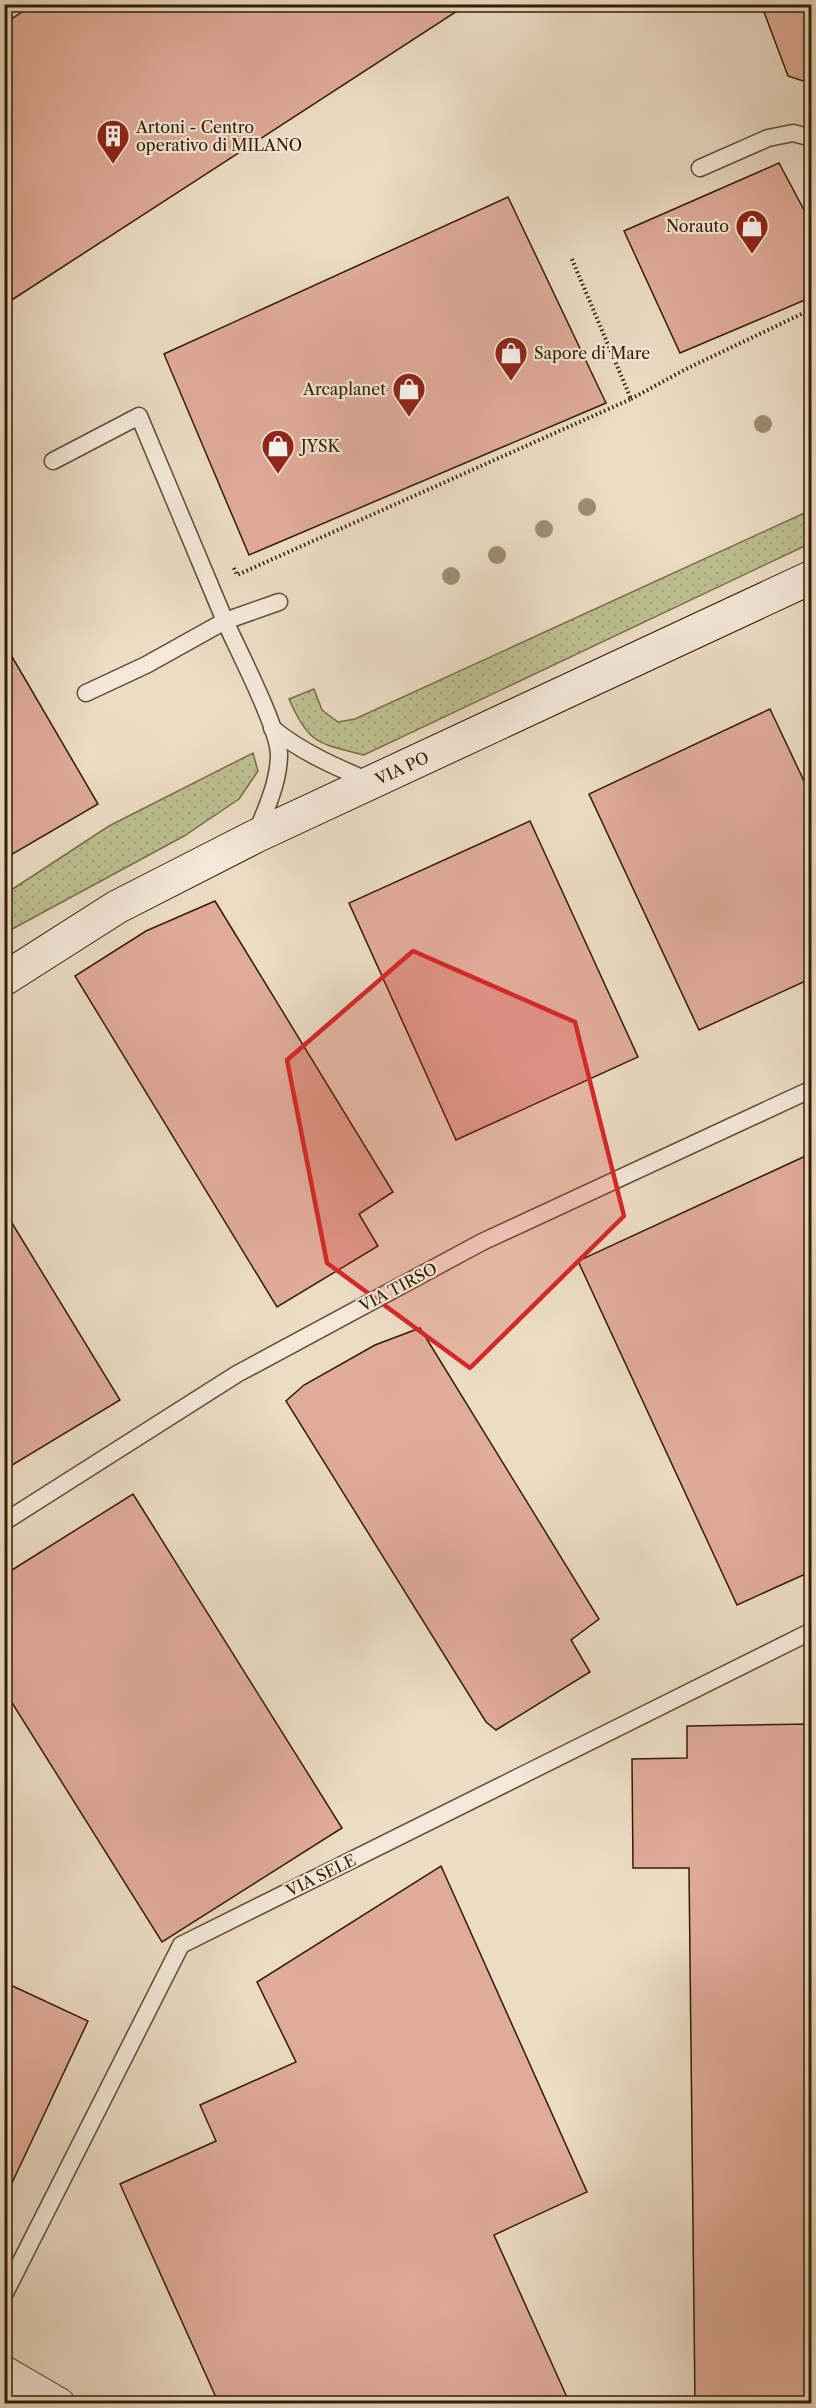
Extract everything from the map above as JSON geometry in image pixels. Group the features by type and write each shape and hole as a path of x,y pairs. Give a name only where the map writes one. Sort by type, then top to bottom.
{"street":[{"name":"VIA PO","path":"4,979 117,907 256,836 812,578"},
{"path":"4,2372 58,2403"}],"lane":[{"path":"700,168 768,138 793,133 812,138"},
{"path":"52,461 139,417 271,727 279,753 276,782 256,836"},
{"path":"86,693 146,666 225,621 279,602"},
{"path":"271,727 289,742 332,765 371,782"},
{"name":"VIA TIRSO","path":"4,1522 237,1374 482,1242 812,1089"},
{"name":"VIA SELE","path":"4,2295 181,1945 812,1631"}],"path":[{"path":"571,257 631,399"},
{"path":"232,564 237,575 631,399 686,369 812,309"}],"highlighted area":[{"path":"413,951 575,1022 624,1216 470,1368 327,1263 287,1060"}],"green space":[{"path":"811,510 811,543 364,755 336,748 317,740 309,734 289,699 314,689 322,710 338,722 355,719"},
{"path":"253,753 258,771 239,799 184,836 5,933 5,894 109,826"}],"building":[{"name":"Artoni - Centro operativo di MILANO","path":"34,4 468,4 4,305 4,24"},
{"path":"761,4 812,4 812,84 788,76"},
{"path":"779,163 812,225 812,297 680,353 624,231"},
{"path":"508,197 606,403 249,555 164,354"},
{"path":"4,643 98,804 4,859"},
{"path":"770,709 812,798 812,978 699,1030 589,794"},
{"path":"530,821 638,1057 456,1140 349,903"},
{"path":"215,901 393,1192 359,1214 378,1246 277,1307 75,976 146,931"},
{"path":"812,1153 812,1571 737,1605 578,1261"},
{"path":"4,1210 120,1400 4,1470"},
{"path":"420,1328 599,1619 571,1640 590,1672 496,1730 486,1722 286,1401 304,1385 375,1345"},
{"path":"133,1494 342,1828 162,1942 4,1690 4,1575"},
{"path":"812,1724 812,2404 695,2404 689,1868 633,1868 632,1759 687,1758 687,1726"},
{"path":"441,1866 587,2192 494,2235 570,2404 219,2404 120,2184 216,2141 200,2105 296,2062 257,1982"},
{"path":"4,1982 88,2021 4,2200"}],"place":[{"name":"Artoni - Centro operativo di MILANO","path":"113,165"},
{"name":"Norauto","path":"752,255"},
{"name":"Sapore di Mare","path":"511,382"},
{"name":"Arcaplanet","path":"409,418"},
{"name":"JYSK","path":"278,475"}]}
